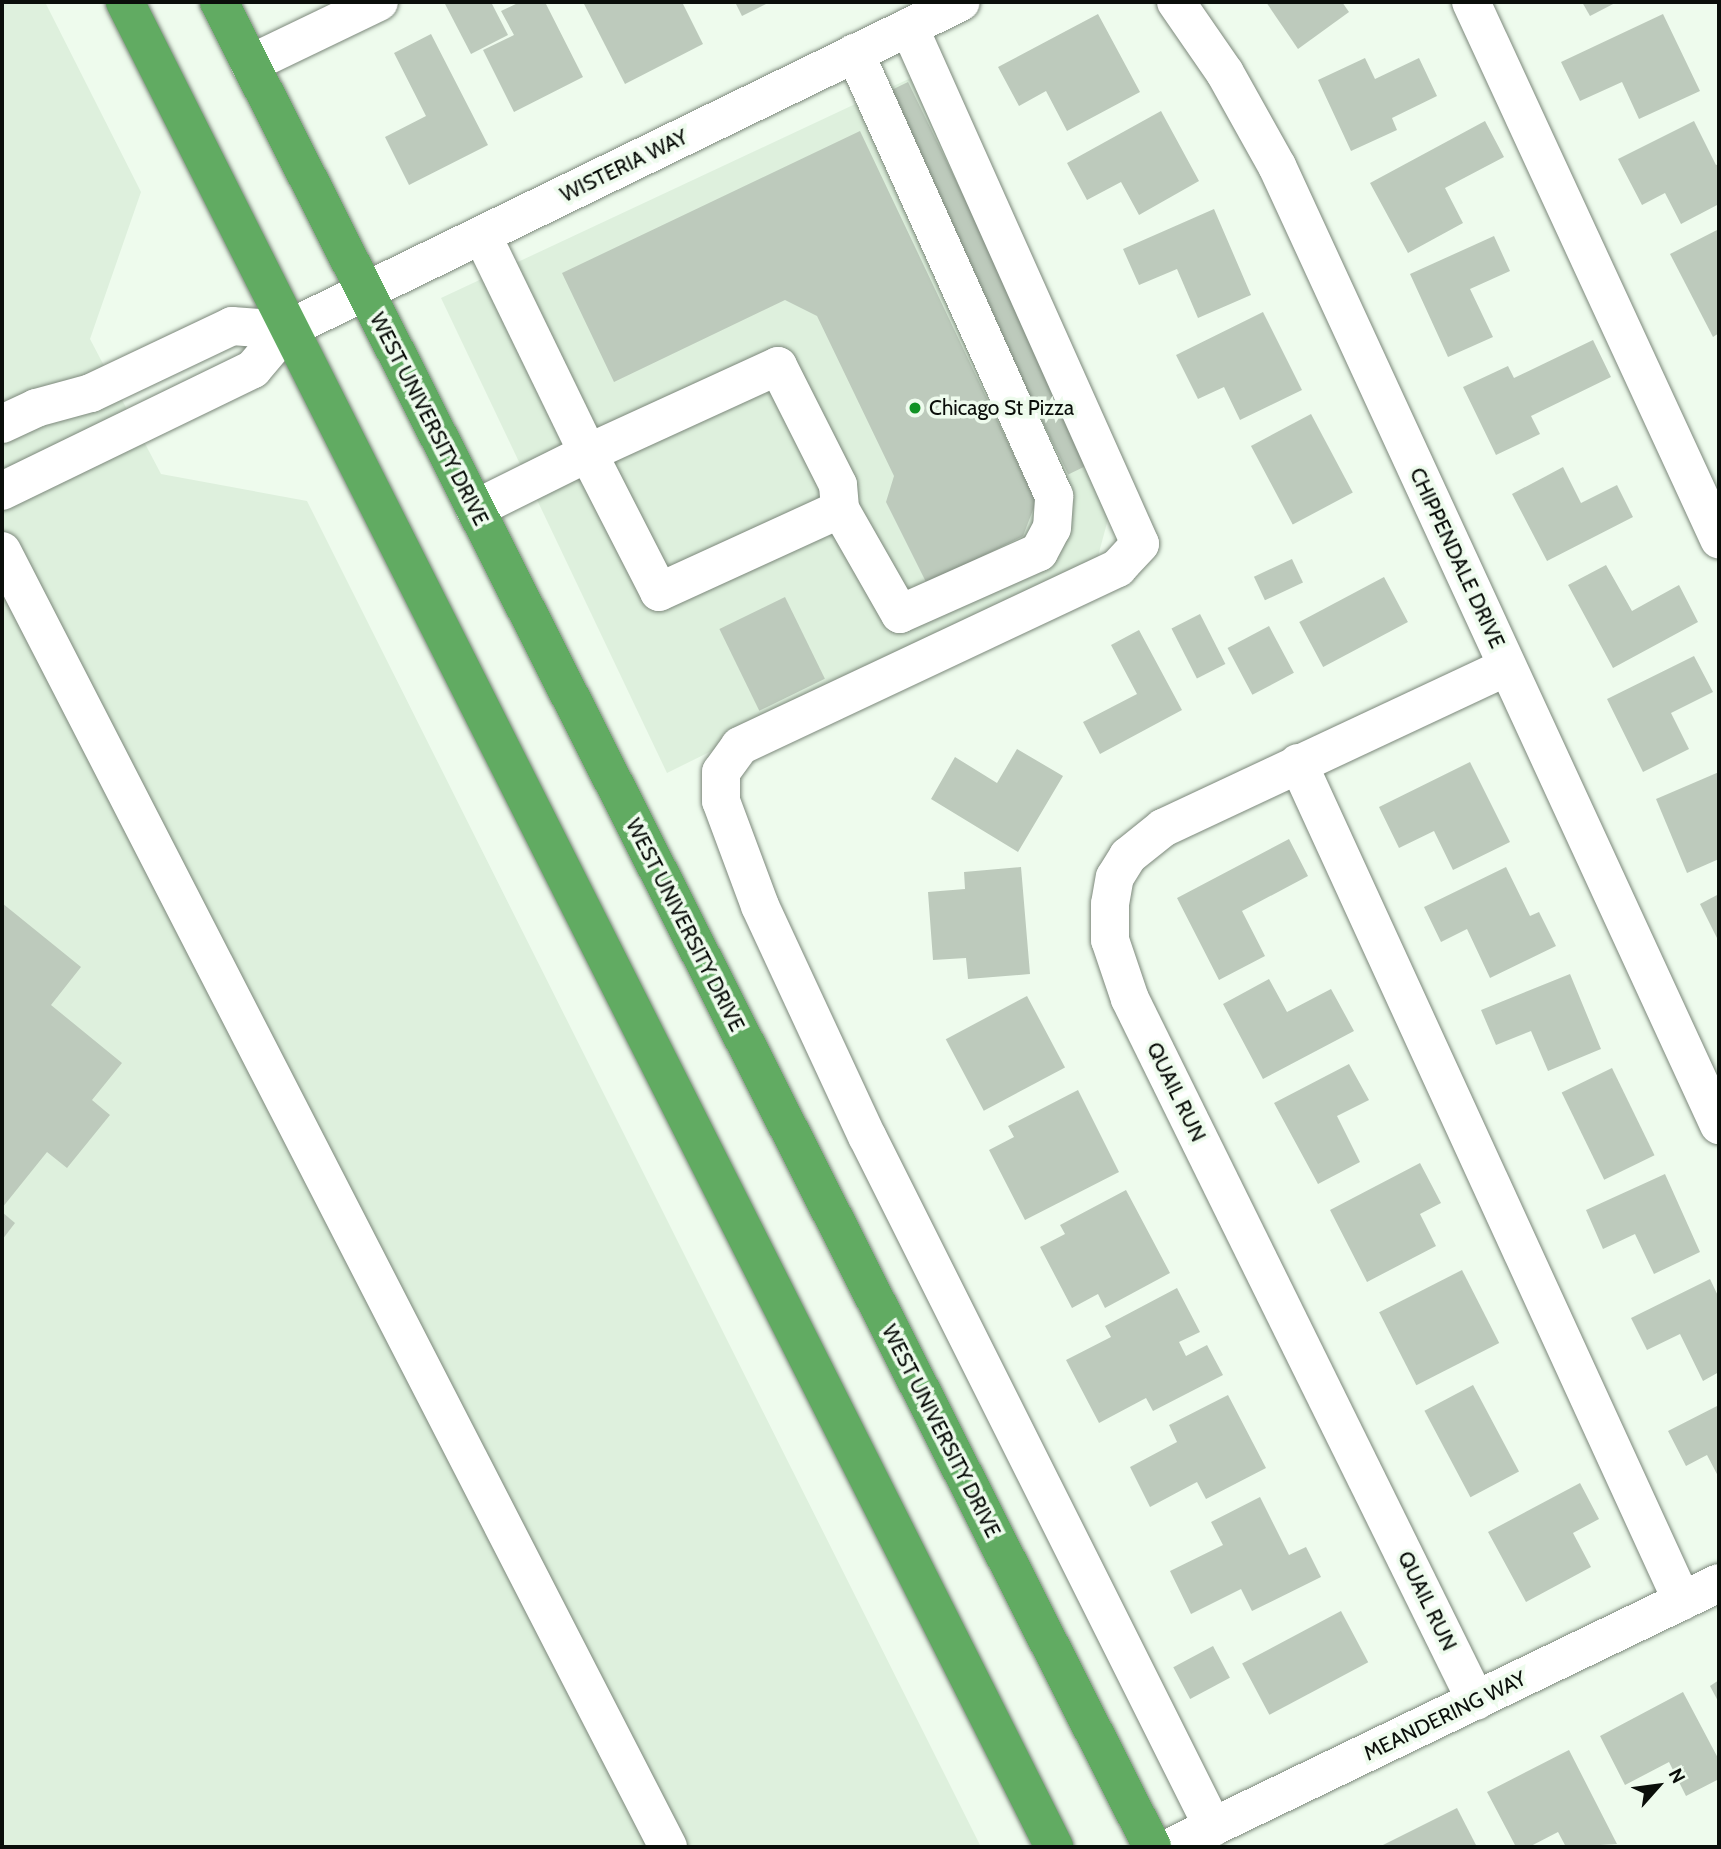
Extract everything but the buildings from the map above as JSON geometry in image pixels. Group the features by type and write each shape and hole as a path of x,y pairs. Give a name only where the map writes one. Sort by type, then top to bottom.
{"highway":[{"path":"125,2 286,330 1054,1847"},
{"name":"WEST UNIVERSITY DRIVE","path":"219,2 1152,1847"}],"street":[{"path":"250,64 379,2"},
{"name":"WISTERIA WAY","path":"286,330 961,2"},
{"name":"CHIPPENDALE DRIVE","path":"1176,2 1225,73 1277,166 1719,1125"},
{"path":"1471,2 1719,539"},
{"path":"909,27 1140,544 1118,568 740,746 721,772 720,801 760,906 867,1136 1213,1827"},
{"path":"475,509 588,453 778,366 838,485 840,509 900,614 1039,552 1052,528 1054,496 855,53"},
{"path":"482,235 659,592 840,509"},
{"path":"2,424 36,408 92,393 232,326 286,330"},
{"path":"2,491 253,369 286,330"},
{"path":"2,551 668,1847"},
{"name":"QUAIL RUN","path":"1476,1701 1130,999 1110,940 1115,877 1128,856 1163,828 1298,762 1506,667"},
{"path":"1298,762 1682,1601"},
{"name":"MEANDERING WAY","path":"1171,1847 1719,1583"}],"shaded area":[{"path":"2,2 45,2 141,192 90,339 161,474 307,501 981,1847 2,1847"},
{"path":"915,76 1111,508 1097,560 667,773 441,298"}],"place":[{"name":"Chicago St Pizza","path":"915,408"}]}
